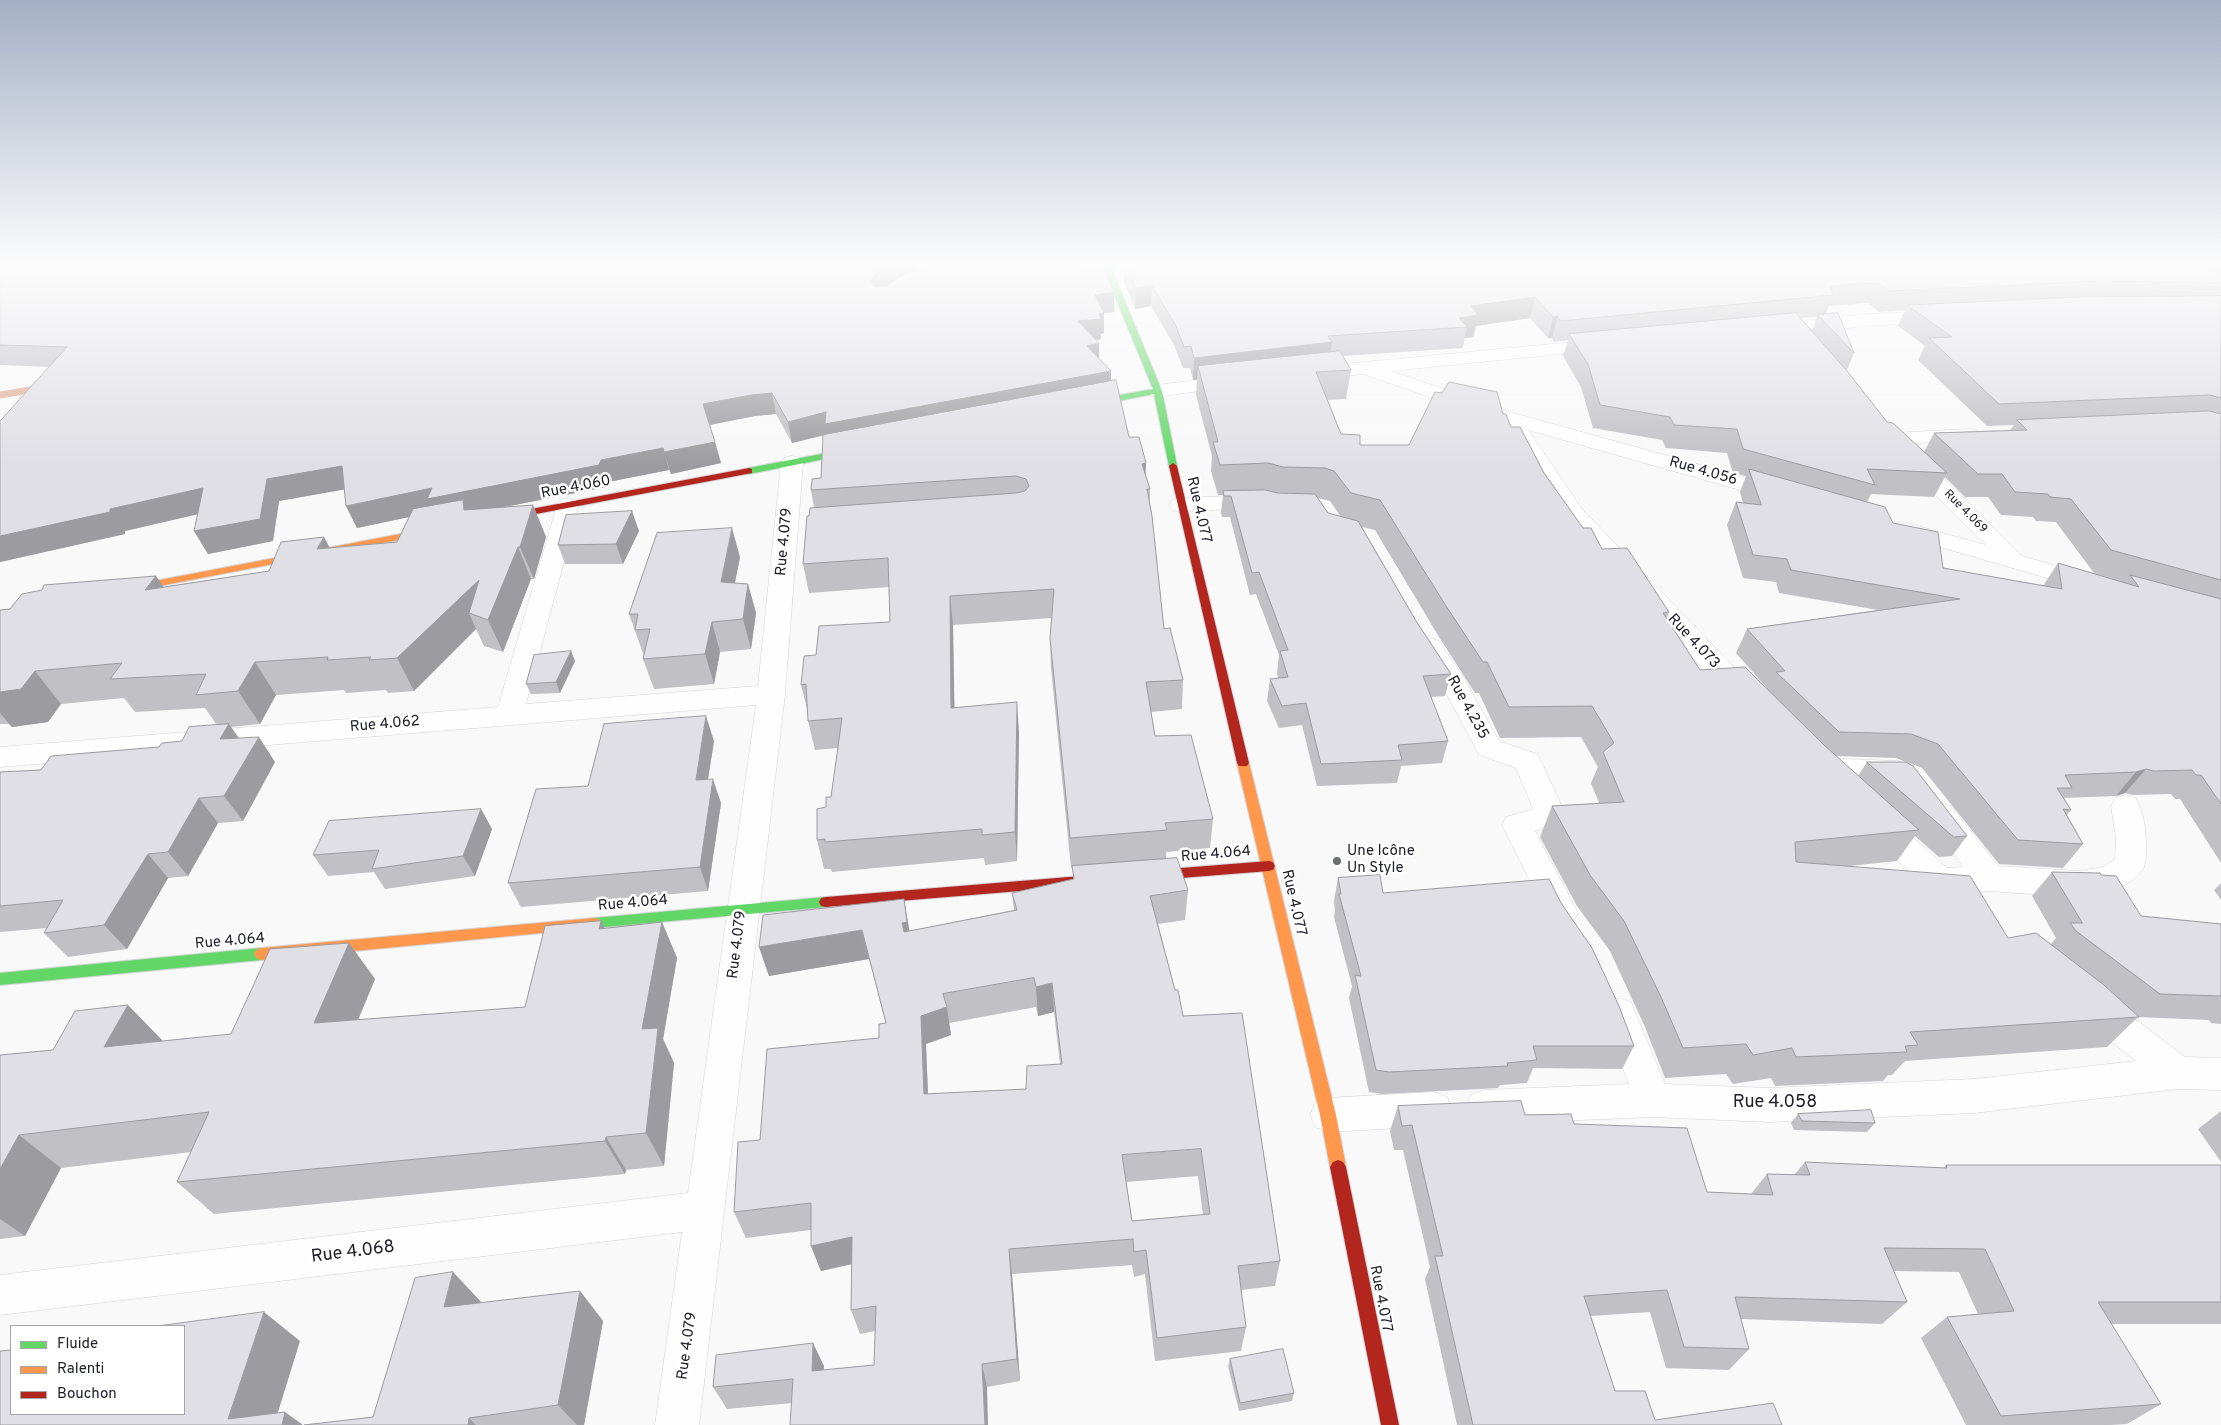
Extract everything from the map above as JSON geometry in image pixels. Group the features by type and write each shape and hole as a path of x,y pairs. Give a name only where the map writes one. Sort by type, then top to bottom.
{"street":[{"name":"Rue 4.077","path":"1133,332 1158,391 1180,505 1328,1115 1390,1425"},
{"path":"1756,332 1800,336 1819,332"},
{"path":"1297,374 1622,343"},
{"name":"Rue 4.056","path":"1360,368 1510,418 1799,500"},
{"path":"1071,408 1158,391 1250,380"},
{"name":"Rue 4.073","path":"1510,418 1575,516 1761,712"},
{"name":"Rue 4.069","path":"1989,434 1885,432 2015,561"},
{"name":"Rue 4.060","path":"490,520 869,448"},
{"name":"Rue 4.079","path":"677,1425 771,694 795,530 792,463"},
{"path":"1180,505 1265,502 1276,506 1285,506"},
{"path":"509,716 568,505"},
{"path":"1884,524 2108,588"},
{"path":"108,593 451,527"},
{"name":"Rue 4.235","path":"1417,626 1451,678 1489,748 1527,761 1552,815 1517,825 1564,916 1575,930"},
{"name":"Rue 4.062","path":"0,757 771,694"},
{"path":"1796,747 1981,917"},
{"path":"1817,768 1896,772 1911,777 1989,878"},
{"path":"1940,881 1989,878 2079,883 2111,878 2130,864 2132,838 2126,806"},
{"name":"Rue 4.064","path":"1130,877 1269,866"},
{"name":"Rue 4.064","path":"0,979 743,909 1100,880"},
{"path":"1607,987 1626,1028 1653,1100"},
{"path":"2070,989 2178,1073"},
{"name":"Rue 4.058","path":"1328,1115 1653,1100 1769,1105 1974,1096 2178,1073 2221,1074"},
{"name":"Rue 4.068","path":"0,1295 706,1210"}],"building":[{"path":"0,332 1088,332 1099,343 1087,346 1111,371 825,424 826,412 788,422 772,393 751,395 703,404 715,442 664,452 663,448 601,460 599,465 427,499 432,488 346,506 342,466 267,479 260,519 194,531 203,488 110,509 110,512 0,536 0,421 67,347 0,345"},
{"path":"1178,332 1398,332 1328,336 1332,342 1194,358 1191,346 1184,347"},
{"path":"1596,332 1812,332 1847,371 1887,422 1893,423 1947,473 1867,469 1875,485 1743,449 1737,429 1674,425 1670,417 1600,405 1588,364 1569,334"},
{"path":"1834,332 1845,332 1854,353"},
{"path":"1944,332 2221,332 2221,398 2210,395 1999,404 1929,338 1952,337"},
{"path":"1340,351 1351,370 1316,372 1341,434 1360,435 1360,445 1409,445 1435,392 1442,393 1449,382 1497,392 1503,414 1506,414 1511,427 1520,427 1544,473 1583,528 1591,528 1602,549 1627,548 1669,612 1663,613 1700,670 1745,667 1824,745 1919,830 1795,842 1796,862 1970,876 2008,938 2036,933 2104,985 2139,1017 1910,1032 1918,1045 1905,1046 1907,1052 1796,1057 1792,1048 1753,1055 1746,1044 1683,1048 1661,997 1624,921 1590,875 1552,806 1624,802 1603,752 1614,743 1592,706 1509,707 1487,662 1483,662 1446,606 1380,500 1351,493 1334,471 1325,468 1283,467 1268,463 1220,465 1213,442 1218,442 1198,366"},
{"path":"1116,380 1129,437 1139,437 1146,463 1142,464 1150,489 1147,489 1152,516 1164,629 1170,628 1183,680 1146,682 1155,736 1191,735 1213,819 1165,823 1167,830 1070,838 1050,638 1054,589 950,596 951,708 1017,702 1015,832 982,835 982,829 825,842 825,839 817,840 817,809 826,807 826,797 831,797 842,718 808,721 806,684 801,685 804,656 816,655 819,626 890,622 888,558 803,564 807,516 809,516 810,508 1016,493 1025,491 1029,486 1026,479 1016,476 811,490 812,479 821,478 823,435"},
{"path":"2209,411 2221,414 2221,580 2111,550 2071,499 2050,497 2048,494 2015,492 2002,474 1978,474 1934,433 2027,430 2017,420"},
{"path":"1749,469 1885,507 1893,523 1938,532 1943,568 2062,589 2058,563 2139,587 2130,575 2221,599 2221,804 2201,775 2196,775 2192,770 2154,771 2146,769 2136,772 2065,775 2072,788 2057,788 2071,810 2063,809 2083,844 2018,840 1938,744 1911,734 1839,732 1776,672 1785,671 1747,629 1960,599 1791,570 1787,559 1753,555 1736,502 1761,505"},
{"path":"1265,490 1278,493 1315,494 1328,513 1358,521 1416,621 1451,674 1423,676 1448,741 1398,745 1402,760 1321,764 1306,703 1282,706 1270,679 1288,677 1280,651 1288,650 1259,572 1252,573 1231,496 1224,496 1223,491"},
{"path":"463,500 464,510 533,505 520,547 518,547 488,620 469,613 479,580 397,658 369,660 371,657 327,660 328,657 255,662 238,691 196,695 206,674 110,679 122,663 35,671 21,689 0,692 0,610 10,609 22,594 42,590 44,585 156,576 145,590 269,571 281,542 324,537 317,549 397,542 413,509"},
{"path":"632,511 616,544 558,545 566,515"},
{"path":"732,528 721,582 748,584 743,619 712,622 705,654 643,659 650,629 635,630 638,614 629,614 657,533"},
{"path":"571,651 556,682 526,684 534,655"},
{"path":"706,716 696,780 713,779 700,867 508,883 536,789 588,786 604,724"},
{"path":"229,724 220,739 259,737 224,796 199,798 168,852 148,854 104,925 44,933 63,900 0,906 0,772 41,770 51,756 159,747 162,743 182,741 189,727"},
{"path":"1867,762 1906,762 1913,766 1967,836 1954,837"},
{"path":"481,809 463,856 372,869 379,850 313,855 329,821"},
{"path":"1177,858 1188,890 1150,896 1175,990 1178,990 1183,1016 1242,1013 1280,1261 1238,1266 1246,1327 1157,1338 1146,1250 1134,1252 1133,1239 1009,1249 1017,1359 982,1364 985,1425 790,1425 793,1379 713,1387 716,1355 813,1343 812,1371 874,1365 876,1306 851,1310 852,1237 811,1246 811,1203 734,1212 738,1142 760,1140 767,1049 879,1038 879,1024 886,1023 862,930 759,947 763,915 904,899 907,922 902,923 904,932 1017,910 1012,893 1074,879 1072,866","holes":["1034,978 1036,987 1052,983 1062,1064 1027,1066 1026,1089 924,1094 921,1016 947,1007 943,994","1201,1149 1210,1214 1132,1221 1122,1155"]},
{"path":"2052,872 2100,873 2101,875 2116,876 2141,916 2221,924 2221,996 2160,994 2076,931 2070,923 2082,923"},
{"path":"1380,875 1383,893 1549,879 1561,903 1592,948 1619,1006 1634,1046 1533,1046 1537,1060 1507,1063 1508,1066 1389,1072 1376,1070 1355,975 1361,976 1339,894 1341,894 1338,878"},
{"path":"601,921 599,929 662,922 642,1029 658,1028 646,1133 606,1137 605,1141 177,1182 209,1112 19,1135 0,1169 0,1055 53,1050 75,1011 128,1005 104,1047 231,1034 270,949 349,943 314,1023 525,1007 545,926"},
{"path":"1521,1101 1525,1115 1571,1114 1574,1124 1687,1128 1707,1192 1773,1195 1767,1174 1810,1175 1805,1162 1947,1168 1946,1165 2221,1165 2221,1302 2098,1302 2161,1404 2001,1416 1947,1317 2014,1311 1985,1249 1884,1248 1907,1302 1735,1297 1749,1349 1684,1347 1667,1290 1584,1296 1615,1391 1645,1391 1655,1420 1773,1403 1782,1425 1473,1425 1435,1256 1443,1256 1412,1125 1402,1126 1398,1106"},
{"path":"1871,1110 1875,1123 1802,1121 1798,1114"},
{"path":"453,1272 444,1307 580,1291 558,1405 469,1418 468,1425 304,1425 373,1417 415,1278"},
{"path":"264,1312 228,1419 285,1412 282,1425 0,1425 0,1351 10,1350 10,1415 185,1415 185,1325 166,1325"},
{"path":"1283,1349 1294,1393 1240,1403 1230,1359"}],"waterway":[{"path":"0,395 41,388"}],"traffic: fast":[{"path":"1133,332 1158,391 1173,466"},
{"path":"1083,405 1158,391"},
{"path":"749,471 857,450"},
{"path":"594,923 826,902"},
{"path":"0,979 261,954"}],"traffic: slow":[{"path":"123,590 437,530"},
{"path":"1243,763 1328,1115 1338,1167"},
{"path":"261,954 594,923"}],"traffic: jam":[{"path":"1173,466 1243,763"},
{"path":"499,518 749,471"},
{"path":"1143,876 1269,866"},
{"path":"826,902 1093,880"},
{"path":"1338,1167 1390,1425"}],"place":[{"name":"Une Icône Un Style","path":"1337,861"}]}
